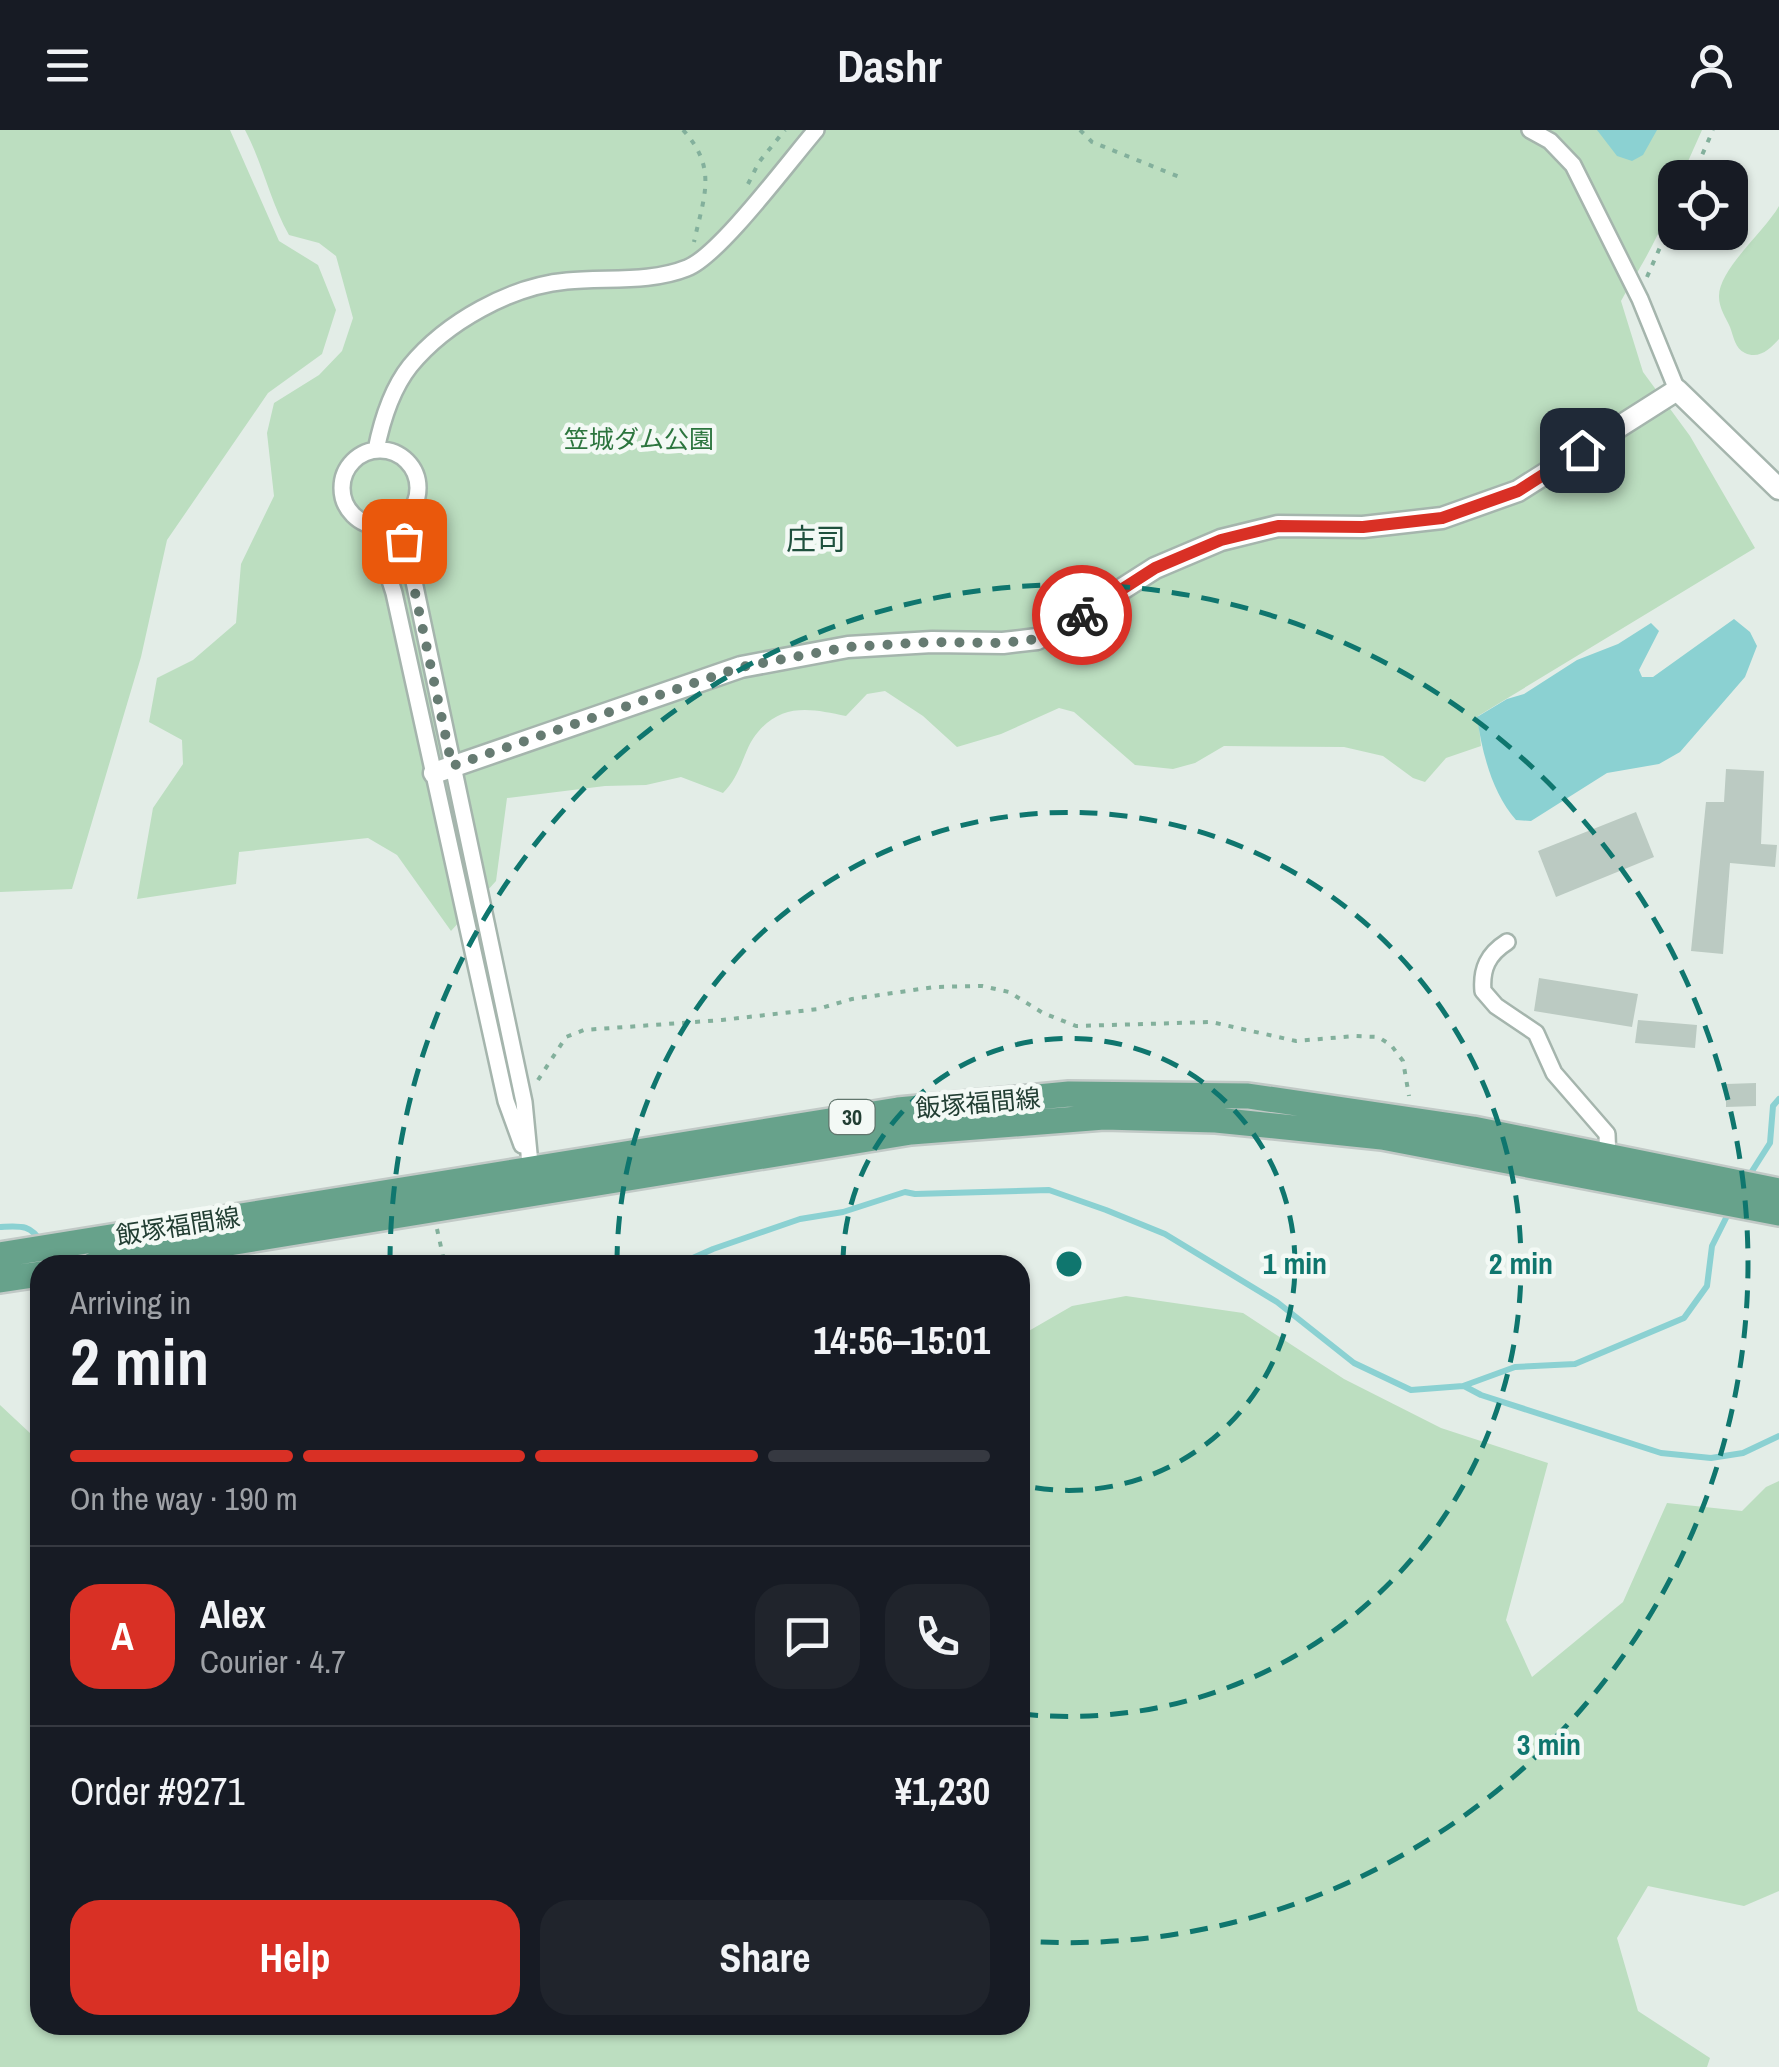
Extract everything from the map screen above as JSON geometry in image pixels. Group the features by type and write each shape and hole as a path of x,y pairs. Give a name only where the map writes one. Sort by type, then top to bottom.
{"main road":[{"name":"飯塚福間線","path":"155,1255 432,1210 532,1180 898,1110 1068,1094 1248,1096 1414,1121 1607,1167 1771,1200"},
{"name":"飯塚福間線","path":"0,1255 532,1180 911,1132 1104,1117 1216,1120 1324,1129 1607,1167"},
{"path":"0,1280 30,1276"}],"street":[{"path":"376,450 382,420 410,366 456,326 533,285 640,277 688,268 718,246 816,130"},
{"path":"1530,130 1550,140 1573,165 1640,299 1677,390 1779,489"},
{"path":"443,770 741,667 848,647 1037,639 1155,568 1240,535 1278,526 1363,527 1442,518 1518,491 1677,390"},
{"path":"376,450 387,450 406,460 417,478 417,500 401,520 386,527 374,526 352,515 341,494 342,481 354,460 376,450"},
{"path":"401,520 443,770 506,1101 532,1180"},
{"path":"374,526 443,770 524,1102 532,1180"},
{"path":"1507,942 1494,950 1484,966 1483,991 1496,1006 1536,1033 1554,1073 1607,1134 1607,1167"}],"path":[{"path":"683,130 706,164 704,196 688,268"},
{"path":"744,213 744,191 759,162 784,130"},
{"path":"1080,130 1092,142 1182,178"},
{"path":"1700,160 1713,130"},
{"path":"1640,299 1658,248"},
{"path":"524,1102 566,1037 584,1030 742,1018 818,1009 852,999 934,987 982,986 1009,992 1043,1014 1076,1026 1211,1022 1296,1040 1378,1037 1391,1045 1403,1061 1414,1121"},
{"path":"432,1210 443,1255"}],"green space":[{"path":"0,130 230,130 279,241 318,265 336,310 322,354 268,393 167,540 141,657 72,889 0,892"},
{"name":"笠城ダム公園","path":"245,130 1702,130 1689,160 1658,160 1658,234 1621,301 1643,372 1690,436 1755,548 1478,716 1481,746 1446,758 1425,782 1383,756 1344,747 1224,746 1195,763 1173,769 1135,765 1074,712 1059,708 1001,734 957,747 923,716 885,691 867,694 846,716 799,710 768,722 753,739 723,793 681,777 646,785 507,798 496,881 451,931 397,855 368,838 239,852 236,884 137,899 153,808 183,764 182,740 149,722 157,678 193,660 236,623 241,564 274,496 267,433 274,403 319,375 342,351 353,318 336,256 319,243 289,235"},
{"path":"1779,206 1779,339 1764,352 1750,355 1735,342 1719,297 1726,275"},
{"path":"1126,1296 1243,1313 1344,1379 1441,1428 1548,1463 1506,1620 1532,1677 1623,1602 1667,1503 1742,1511 1766,1487 1779,1481 1779,1891 1744,1906 1648,1886 1617,1938 1638,2011 1710,2058 1707,2067 0,2067 0,1405 30,1433 30,2035 1030,2035 1030,1330 1072,1306"}],"water":[{"path":"1597,130 1657,130 1643,155 1632,161 1617,156"},
{"path":"1734,619 1750,632 1757,646 1745,677 1680,752 1659,764 1607,773 1531,821 1516,820 1489,772 1477,717 1651,623 1659,631 1639,670 1642,677 1653,677"}],"building":[{"path":"1726,769 1764,771 1761,844 1777,845 1775,867 1730,863 1723,954 1691,951 1706,802 1724,802"},
{"path":"1636,812 1654,857 1556,897 1538,851"},
{"path":"1539,978 1638,994 1632,1027 1534,1011"},
{"path":"1638,1020 1697,1025 1695,1048 1635,1043"},
{"path":"1756,1083 1756,1106 1726,1107 1726,1084"}],"waterway":[{"path":"1747,1179 1770,1143 1773,1106 1779,1099"},
{"path":"700,1255 800,1219 843,1212 905,1192 1049,1190 1165,1234 1277,1302 1354,1363 1411,1390 1463,1386 1515,1367 1575,1364 1684,1318 1707,1286 1712,1246 1729,1212"},
{"path":"0,1227 24,1228 42,1243"},
{"path":"1464,1386 1481,1395 1661,1453 1711,1458 1743,1453 1779,1436"}],"way so far":[{"path":"404,541 452,766 741,667 848,647 1037,639 1082,615"}],"district":[{"name":"庄司","path":"816,539"}],"route":[{"path":"1082,615 1155,568 1221,540 1278,526 1363,527 1442,518 1518,491 1582,450"}]}
